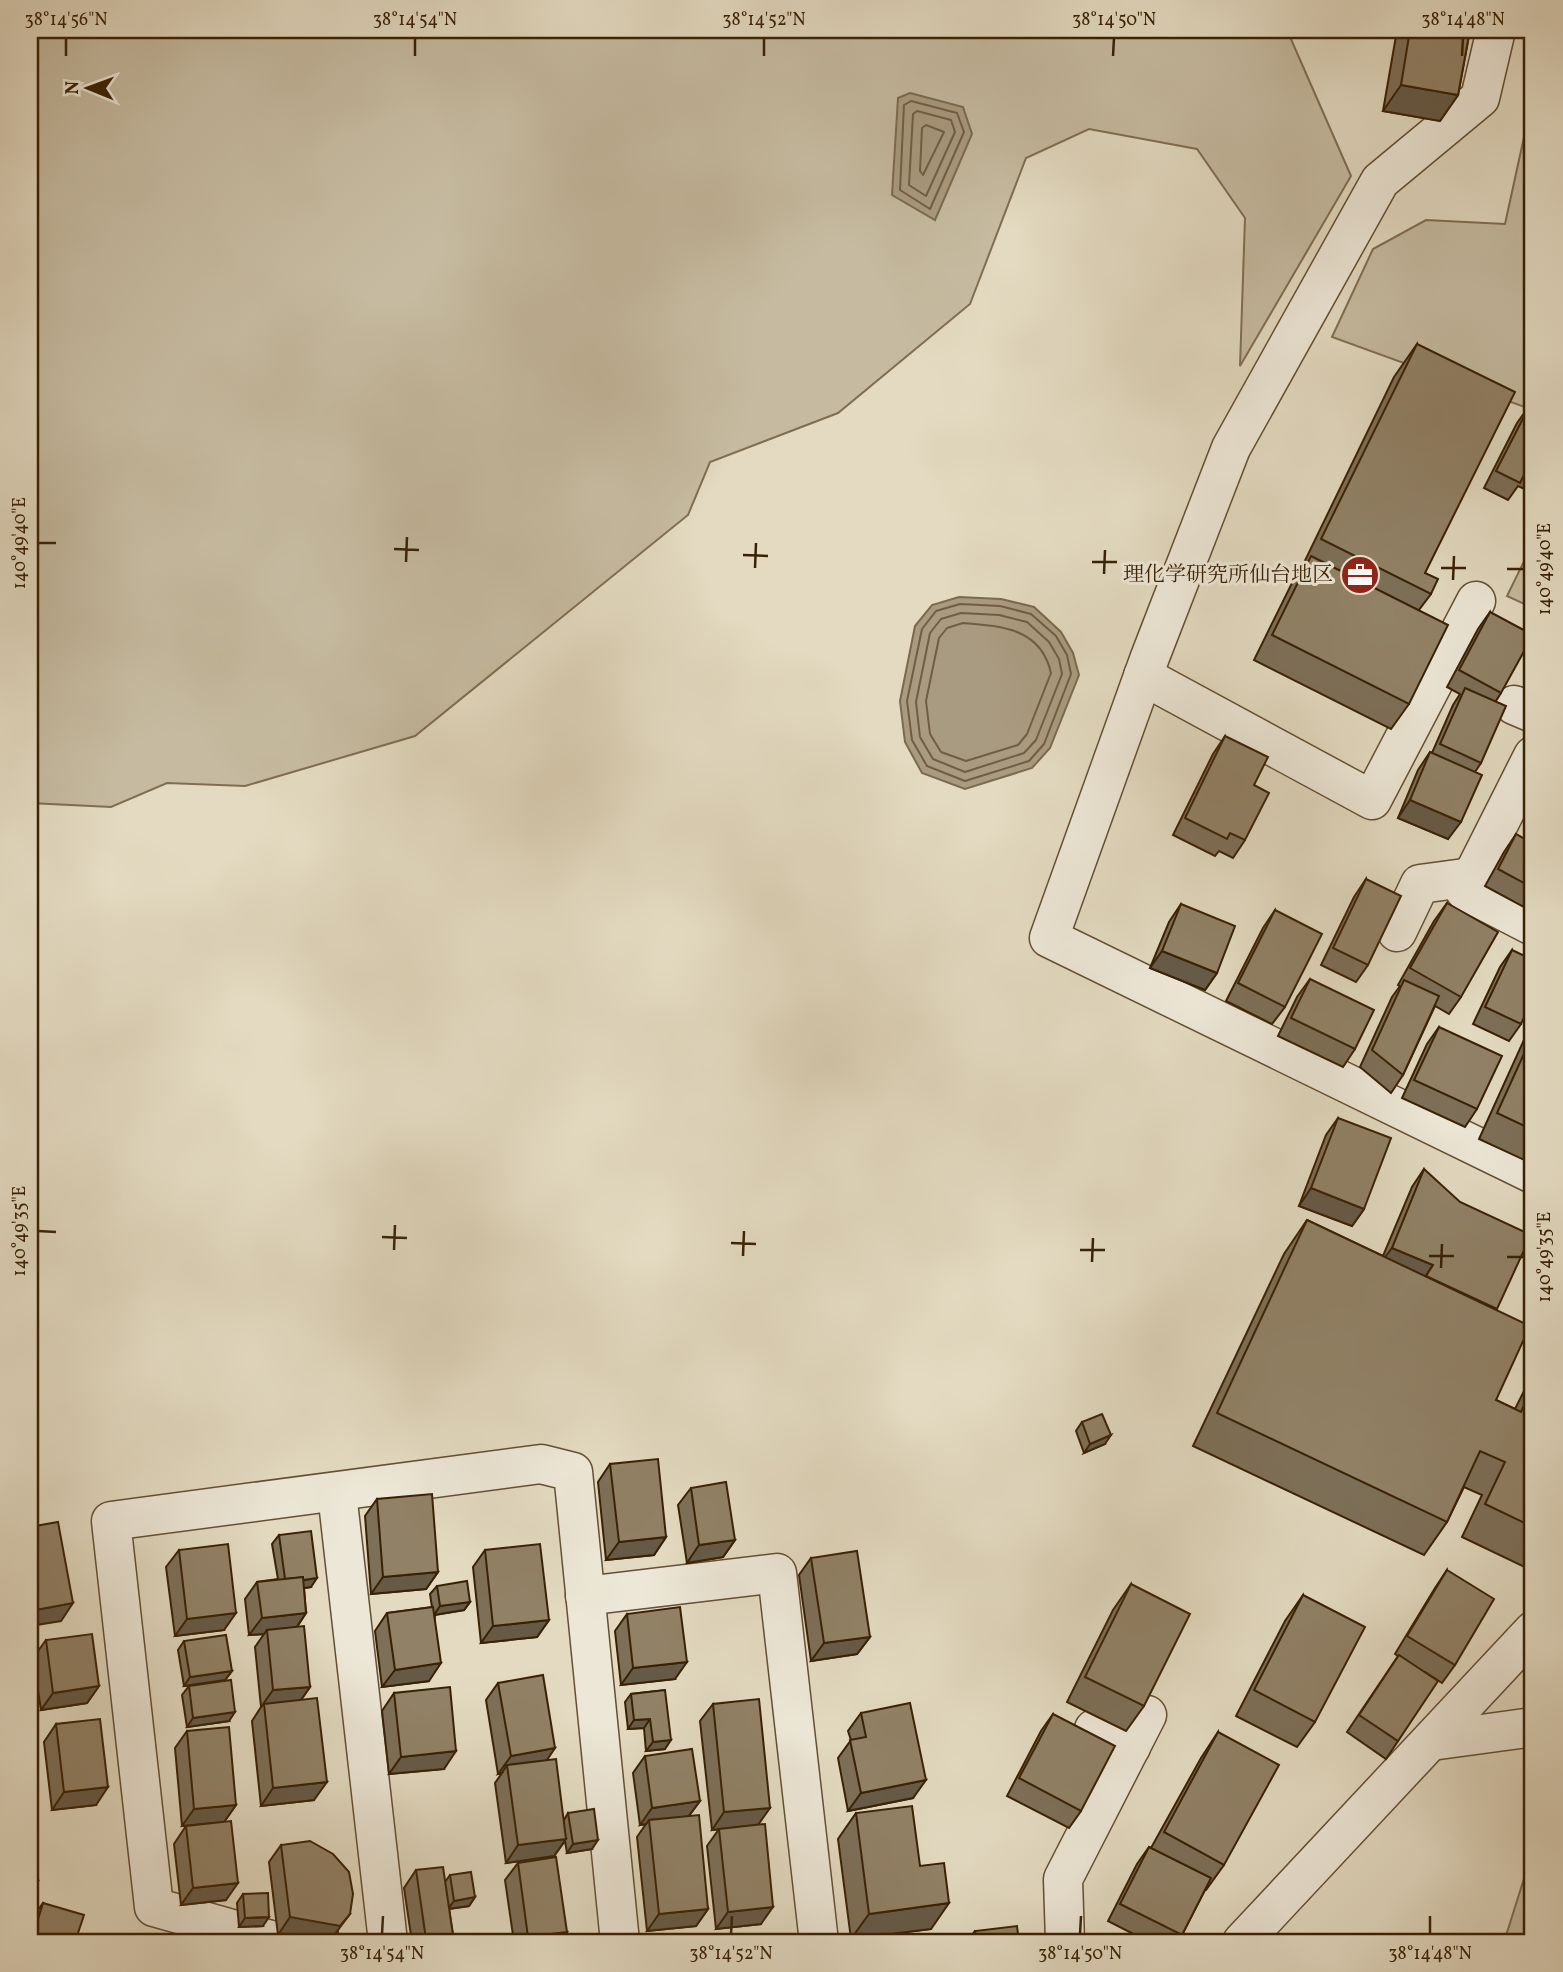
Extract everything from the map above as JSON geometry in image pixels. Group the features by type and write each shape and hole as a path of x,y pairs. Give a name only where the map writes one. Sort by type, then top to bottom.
{"street":[{"path":"1496,30 1480,98 1380,181 1231,448 1143,676 1049,938 1533,1174"},
{"path":"1143,676 1373,800 1476,601"},
{"path":"1533,756 1465,891 1533,926"},
{"path":"1396,932 1420,884 1472,877"},
{"path":"278,1942 154,1907 111,1521 541,1464 573,1472 620,1942"},
{"path":"337,1493 388,1942"},
{"path":"585,1596 777,1573 819,1942"},
{"path":"1242,1942 1533,1631"},
{"path":"1431,1741 1533,1727"},
{"path":"1065,1942 1063,1879 1139,1731 1094,1729"}],"shaded area":[{"path":"30,30 1287,30 1351,176 1240,366 1245,218 1197,149 1089,129 1026,158 970,304 838,413 710,462 688,515 415,736 245,786 167,783 111,807 30,803"},
{"path":"1533,96 1533,410 1332,337 1373,249 1426,220 1505,224"},
{"path":"1533,543 1533,608 1507,596"},
{"path":"1533,1850 1533,1942 1504,1942"}],"water":[{"path":"910,93 963,107 972,134 935,220 892,195 898,98"},
{"path":"959,597 1001,599 1034,607 1061,632 1073,653 1079,675 1050,748 1032,768 965,789 922,773 905,742 900,701 915,626 932,605"}],"building":[{"path":"1410,30 1470,30 1458,95 1401,85"},
{"path":"1417,344 1515,392 1425,573 1438,579 1431,594 1321,539"},
{"path":"1530,405 1533,407 1533,470 1528,467 1520,483 1496,471"},
{"path":"1311,556 1448,625 1409,704 1272,635"},
{"path":"1490,612 1533,635 1501,693 1459,670"},
{"path":"1465,688 1506,706 1481,763 1440,744"},
{"path":"1225,736 1268,757 1254,785 1269,793 1245,840 1230,833 1227,839 1185,818"},
{"path":"1430,752 1482,775 1461,822 1410,800"},
{"path":"1516,834 1533,844 1533,888 1498,869"},
{"path":"1366,879 1401,896 1368,965 1333,948"},
{"path":"1447,903 1498,932 1461,997 1410,968"},
{"path":"1181,904 1235,926 1217,973 1162,951"},
{"path":"1275,910 1322,934 1285,1007 1238,983"},
{"path":"1512,950 1533,960 1533,998 1521,1024 1485,1007"},
{"path":"1310,979 1374,1010 1355,1049 1291,1018"},
{"path":"1404,980 1439,996 1403,1075 1372,1050"},
{"path":"1439,1027 1502,1056 1477,1109 1414,1080"},
{"path":"1533,1034 1533,1130 1497,1113"},
{"path":"1338,1118 1391,1138 1364,1209 1311,1188"},
{"path":"1424,1169 1460,1202 1531,1235 1497,1309 1426,1276 1433,1265 1392,1248"},
{"path":"1307,1220 1530,1326 1496,1400 1521,1412 1533,1387 1533,1527 1485,1504 1505,1462 1480,1451 1447,1522 1217,1413"},
{"path":"1102,1414 1111,1435 1090,1444 1082,1422"},
{"path":"658,1459 666,1537 619,1542 610,1464"},
{"path":"726,1482 735,1540 699,1545 691,1488"},
{"path":"432,1494 438,1572 383,1577 377,1499"},
{"path":"32,1509 35,1526 58,1522 73,1603 30,1611"},
{"path":"311,1531 317,1578 285,1579 279,1535"},
{"path":"228,1544 236,1613 187,1619 179,1550"},
{"path":"540,1544 549,1620 493,1626 485,1550"},
{"path":"857,1551 870,1637 824,1643 811,1558"},
{"path":"1447,1570 1494,1599 1455,1665 1407,1636"},
{"path":"303,1577 306,1613 262,1618 257,1582"},
{"path":"467,1581 470,1602 440,1606 437,1586"},
{"path":"1131,1584 1190,1614 1144,1706 1085,1677"},
{"path":"1303,1595 1365,1627 1315,1722 1254,1690"},
{"path":"433,1607 441,1663 395,1670 387,1613"},
{"path":"680,1607 687,1662 633,1668 627,1614"},
{"path":"304,1626 310,1687 273,1690 267,1630"},
{"path":"92,1634 99,1686 53,1693 46,1640"},
{"path":"226,1635 232,1671 190,1677 184,1641"},
{"path":"1399,1655 1438,1681 1398,1741 1359,1715"},
{"path":"543,1675 555,1748 511,1756 498,1683"},
{"path":"231,1680 235,1712 193,1718 189,1686"},
{"path":"450,1687 456,1751 401,1757 394,1693"},
{"path":"665,1690 671,1740 653,1742 650,1719 634,1720 631,1694"},
{"path":"317,1698 327,1782 273,1788 264,1704"},
{"path":"759,1699 770,1808 724,1812 713,1704"},
{"path":"910,1703 926,1780 861,1793 850,1740 866,1737 861,1713"},
{"path":"1053,1714 1115,1746 1081,1811 1019,1778"},
{"path":"100,1719 108,1787 64,1792 56,1724"},
{"path":"229,1727 236,1805 194,1809 187,1731"},
{"path":"1218,1732 1279,1765 1224,1865 1164,1832"},
{"path":"692,1749 700,1801 652,1808 645,1756"},
{"path":"30,1751 36,1790 30,1791"},
{"path":"556,1759 566,1839 518,1845 507,1765"},
{"path":"912,1806 920,1866 944,1863 949,1903 869,1914 856,1813"},
{"path":"594,1809 598,1840 573,1844 568,1813"},
{"path":"30,1814 38,1881 30,1882"},
{"path":"699,1815 708,1909 659,1914 649,1820"},
{"path":"231,1821 238,1883 193,1888 186,1826"},
{"path":"765,1824 773,1907 728,1912 719,1829"},
{"path":"310,1841 333,1854 349,1872 353,1894 350,1914 340,1926 290,1917 281,1845"},
{"path":"1149,1847 1211,1878 1182,1935 1120,1904"},
{"path":"556,1857 567,1932 528,1937 518,1863"},
{"path":"443,1867 453,1935 426,1939 416,1870"},
{"path":"471,1872 475,1897 454,1901 450,1875"},
{"path":"268,1893 269,1917 245,1918 243,1894"},
{"path":"43,1903 84,1915 75,1942 31,1942"},
{"path":"1017,1926 1019,1942 977,1942 975,1931"},
{"path":"908,1934 909,1942 863,1942 862,1939"}],"place":[{"name":"理化学研究所仙台地区","path":"1360,575"}]}
